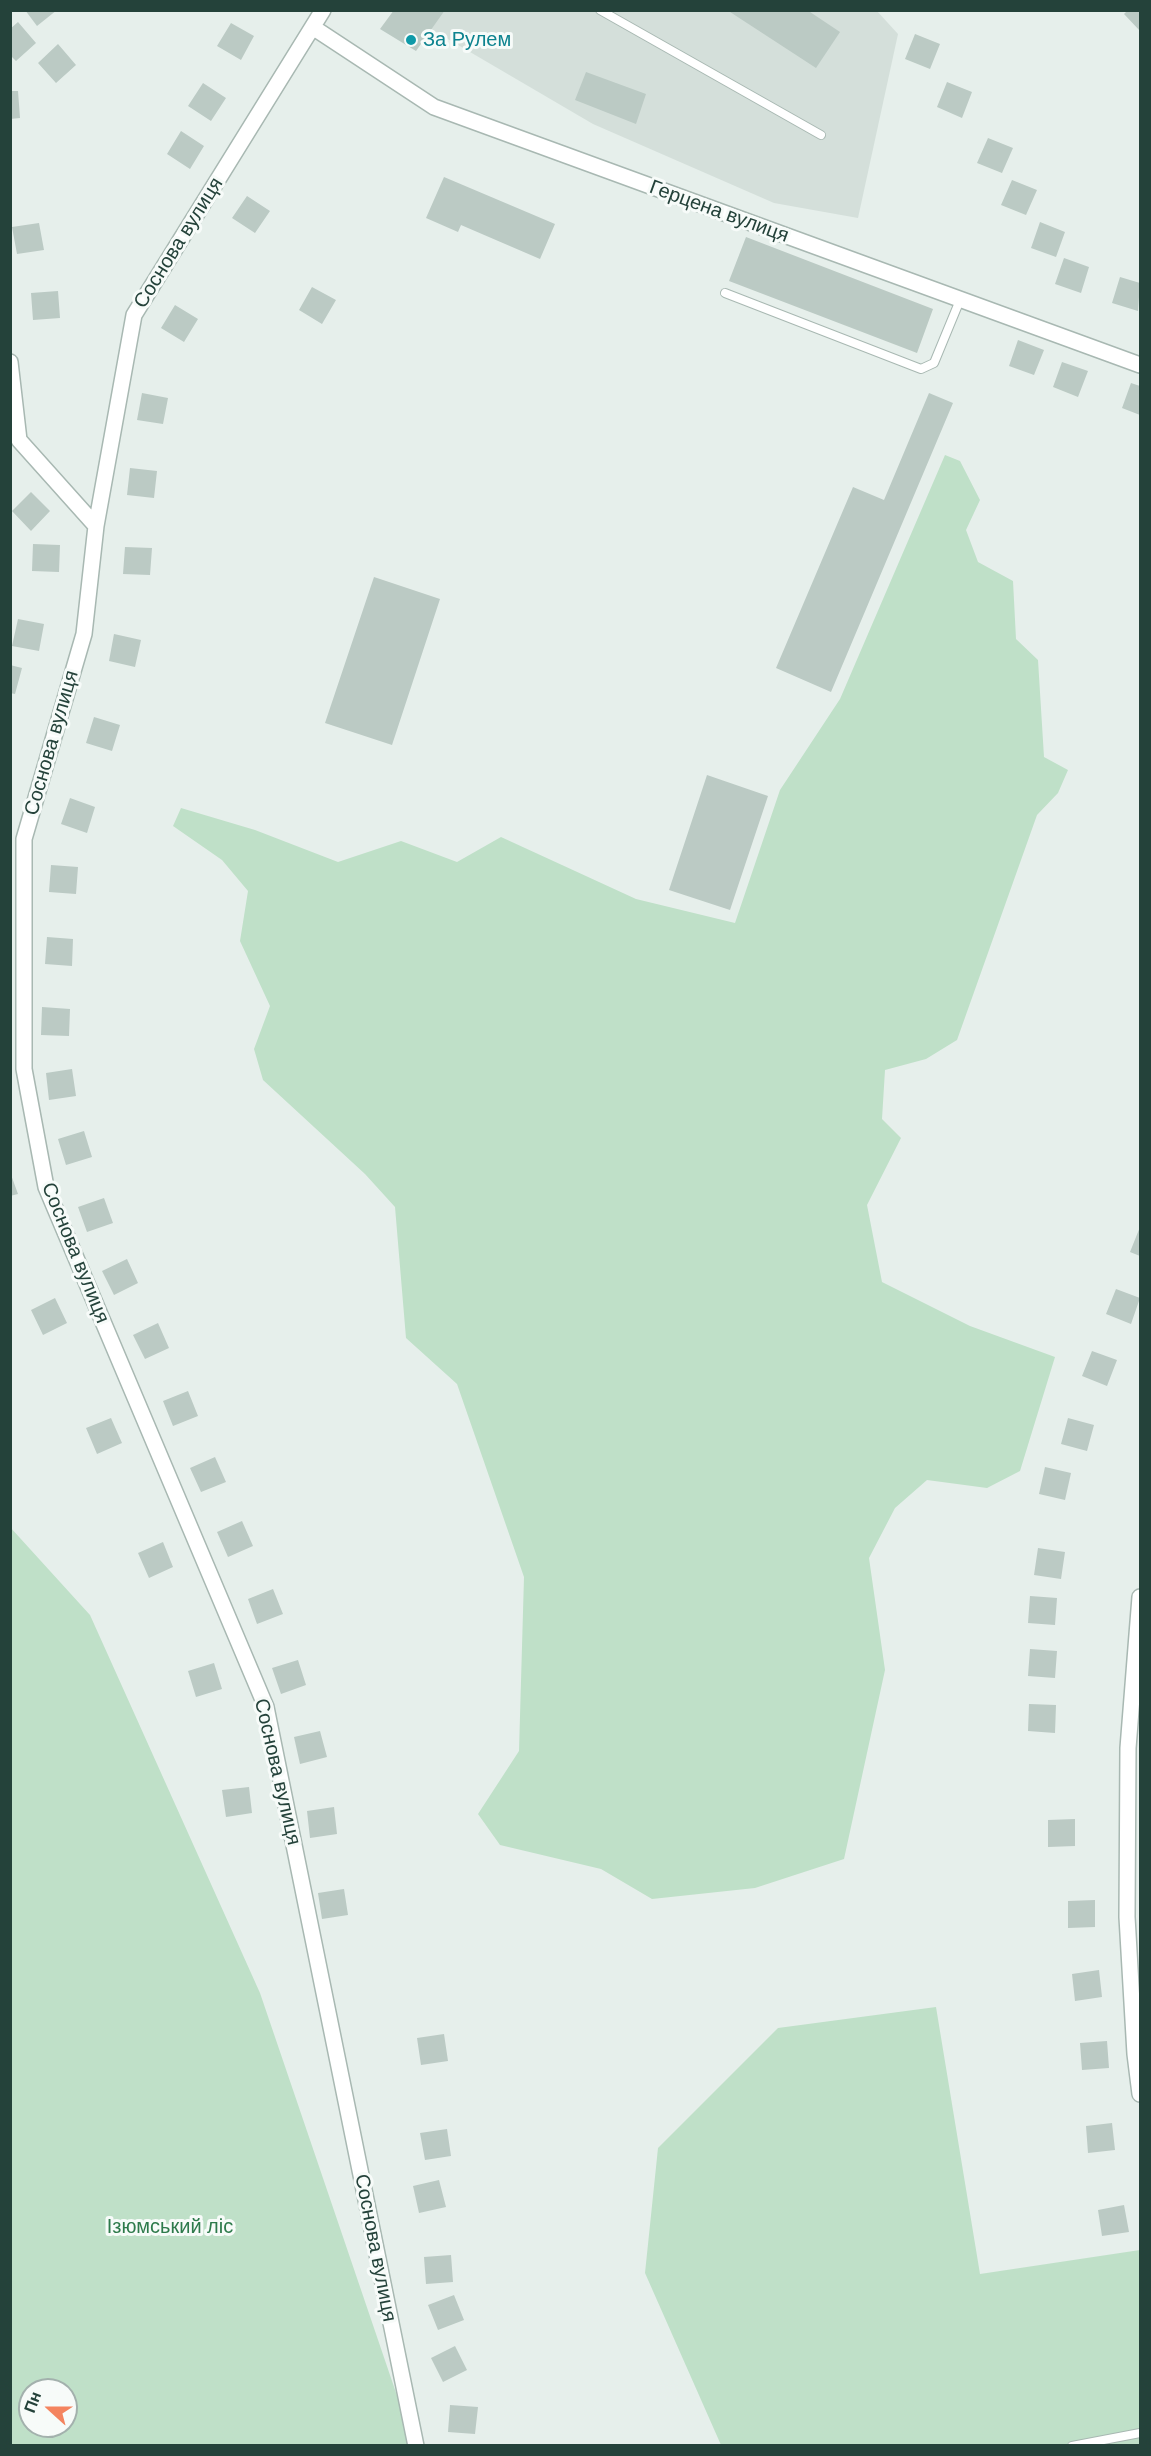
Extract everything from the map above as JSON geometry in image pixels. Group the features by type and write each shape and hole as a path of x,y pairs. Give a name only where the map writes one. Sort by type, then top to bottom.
{"street":[{"name":"Соснова вулиця","path":"323,10 314,28 134,315 96,526 84,634 17,841 24,1069 46,1187 266,1707 416,2445"},
{"name":"Герцена вулиця","path":"314,28 434,108 1140,365"},
{"path":"10,362 19,440 96,526"},
{"path":"1140,1597 1128,1748 1127,1894 1135,2054 1140,2094"}],"lane":[{"path":"600,10 821,135"},
{"path":"725,293 921,369 934,363 960,300"},
{"path":"1072,2445 1140,2433"}],"shaded area":[{"path":"400,11 877,11 898,34 858,218 774,203 593,124"}],"green space":[{"path":"945,455 960,461 980,500 966,530 978,562 1013,581 1016,639 1038,660 1044,757 1068,770 1058,793 1037,815 957,1040 926,1059 885,1070 882,1119 901,1138 867,1205 882,1282 970,1326 1055,1357 1020,1471 987,1488 927,1480 895,1508 869,1558 885,1670 844,1859 755,1888 652,1899 601,1869 500,1845 478,1814 519,1751 524,1577 457,1384 406,1338 395,1207 365,1174 263,1080 254,1049 270,1006 240,941 248,891 222,860 173,826 181,808 255,830 338,862 401,841 457,862 501,837 636,899 735,923 780,790 840,699"},
{"name":"Ізюмський ліс","path":"10,1527 90,1615 260,1993 408,2428 409,2445 11,2445"},
{"path":"936,2007 980,2274 1140,2250 1140,2445 721,2445 645,2273 658,2148 778,2028"}],"building":[{"path":"25,10 57,10 37,26"},
{"name":"За Рулем","path":"394,10 445,10 416,51 380,29"},
{"path":"727,10 807,10 840,32 816,68"},
{"path":"1128,10 1140,10 1140,31 1124,14"},
{"path":"18,22 36,43 16,61 10,55 10,29"},
{"path":"231,23 254,36 241,60 217,46"},
{"path":"915,34 940,44 930,69 905,59"},
{"path":"58,44 76,65 56,83 38,63"},
{"path":"586,72 646,94 636,124 575,100"},
{"path":"947,82 972,92 962,118 937,107"},
{"path":"203,83 226,98 211,121 188,106"},
{"path":"10,91 18,91 20,118 10,119"},
{"path":"181,131 204,146 190,169 167,154"},
{"path":"988,138 1013,148 1002,173 977,163"},
{"path":"444,177 555,224 540,259 461,225 458,232 426,218"},
{"path":"1012,180 1037,190 1026,215 1001,205"},
{"path":"247,196 270,211 255,233 232,218"},
{"path":"1040,222 1065,232 1056,257 1031,248"},
{"path":"39,223 44,250 17,254 12,227"},
{"path":"746,237 933,309 917,353 729,281"},
{"path":"1064,258 1089,267 1081,293 1055,284"},
{"path":"1120,277 1140,283 1138,311 1112,303"},
{"path":"312,287 336,300 322,324 299,310"},
{"path":"58,291 60,318 33,320 31,293"},
{"path":"175,305 198,319 184,342 161,328"},
{"path":"1018,340 1044,350 1034,375 1009,366"},
{"path":"1062,362 1088,371 1078,397 1053,387"},
{"path":"1131,383 1140,386 1140,415 1122,408"},
{"path":"142,393 168,398 163,424 137,420"},
{"path":"929,393 953,403 831,692 776,668 853,487 884,500"},
{"path":"130,468 157,471 154,498 127,495"},
{"path":"31,492 50,511 31,531 12,511"},
{"path":"33,544 60,545 59,572 32,571"},
{"path":"125,547 152,548 150,575 123,574"},
{"path":"374,577 440,599 392,745 325,723"},
{"path":"18,619 44,624 39,651 12,646"},
{"path":"114,634 141,640 135,667 109,661"},
{"path":"10,665 22,668 15,694 10,693"},
{"path":"94,717 120,725 112,751 86,743"},
{"path":"707,775 768,796 730,910 669,890"},
{"path":"70,798 95,807 87,833 61,824"},
{"path":"51,865 78,867 76,894 49,892"},
{"path":"47,937 73,939 72,966 45,964"},
{"path":"42,1007 70,1009 69,1036 41,1035"},
{"path":"72,1069 76,1096 49,1100 46,1073"},
{"path":"84,1131 92,1157 66,1165 58,1139"},
{"path":"10,1172 18,1194 10,1196"},
{"path":"104,1198 113,1223 87,1232 78,1207"},
{"path":"1140,1227 1140,1256 1130,1252"},
{"path":"127,1259 138,1283 114,1295 102,1271"},
{"path":"1116,1289 1140,1298 1131,1324 1106,1314"},
{"path":"55,1298 67,1323 43,1335 31,1310"},
{"path":"158,1323 169,1348 145,1359 133,1335"},
{"path":"1092,1351 1117,1360 1107,1386 1082,1376"},
{"path":"188,1391 198,1416 173,1426 163,1401"},
{"path":"111,1418 122,1443 97,1454 86,1428"},
{"path":"1068,1418 1094,1425 1087,1451 1061,1444"},
{"path":"215,1457 226,1482 201,1492 190,1468"},
{"path":"1045,1467 1071,1473 1065,1500 1039,1494"},
{"path":"242,1521 253,1546 228,1557 217,1532"},
{"path":"163,1542 173,1567 149,1578 138,1553"},
{"path":"1038,1548 1065,1552 1061,1579 1034,1575"},
{"path":"273,1589 283,1614 257,1624 248,1599"},
{"path":"1030,1596 1057,1598 1055,1625 1028,1623"},
{"path":"1030,1649 1057,1651 1055,1678 1028,1676"},
{"path":"298,1660 306,1685 281,1694 272,1668"},
{"path":"214,1663 222,1689 196,1697 188,1671"},
{"path":"1029,1704 1056,1705 1055,1733 1028,1731"},
{"path":"320,1731 327,1757 300,1764 294,1737"},
{"path":"249,1787 252,1813 226,1817 222,1790"},
{"path":"334,1807 337,1834 310,1838 307,1811"},
{"path":"1075,1819 1075,1846 1048,1847 1048,1820"},
{"path":"344,1889 348,1915 322,1919 318,1893"},
{"path":"1095,1900 1095,1927 1068,1928 1068,1901"},
{"path":"1099,1970 1102,1997 1075,2001 1072,1974"},
{"path":"444,2034 448,2061 421,2065 417,2038"},
{"path":"1107,2041 1109,2068 1082,2070 1080,2043"},
{"path":"1112,2123 1115,2150 1088,2153 1086,2126"},
{"path":"447,2129 451,2156 425,2160 420,2133"},
{"path":"439,2180 446,2207 419,2213 413,2186"},
{"path":"1124,2205 1129,2232 1102,2236 1098,2210"},
{"path":"451,2255 453,2282 426,2284 424,2257"},
{"path":"454,2295 464,2320 438,2330 428,2305"},
{"path":"455,2346 467,2370 443,2382 431,2358"},
{"path":"450,2405 478,2407 475,2434 448,2432"}],"place":[{"name":"За Рулем","path":"411,40"}]}
